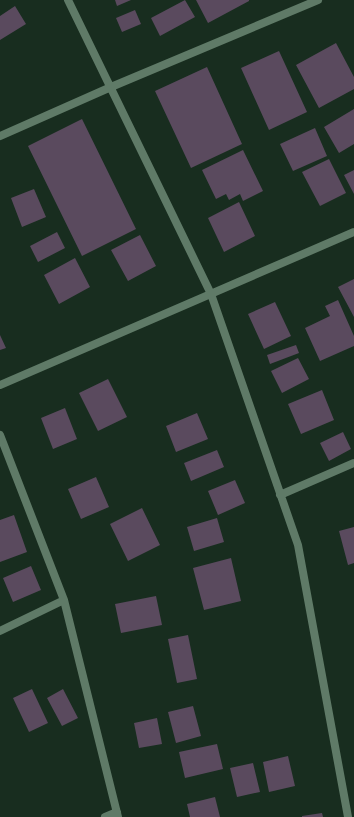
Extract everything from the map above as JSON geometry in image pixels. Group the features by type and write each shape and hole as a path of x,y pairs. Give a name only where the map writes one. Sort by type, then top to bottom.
{"street":[{"path":"68,0 211,294 298,545 348,817"},
{"path":"0,136 110,87 318,0"},
{"path":"0,385 354,232"},
{"path":"0,435 64,600 117,814 105,817"},
{"path":"280,495 354,463"},
{"path":"0,631 64,600"}],"building":[{"path":"115,0 131,0 117,6"},
{"path":"185,0 195,17 160,36 151,18"},
{"path":"196,0 249,0 249,1 208,23"},
{"path":"15,6 26,24 0,40 0,16"},
{"path":"135,10 141,24 122,32 116,18"},
{"path":"336,43 354,77 354,89 319,108 296,65"},
{"path":"279,51 307,112 269,130 241,68"},
{"path":"207,67 242,144 191,168 155,91"},
{"path":"354,109 354,144 339,153 324,127"},
{"path":"82,119 136,229 82,256 28,146"},
{"path":"315,128 327,156 293,171 280,144"},
{"path":"243,150 263,191 243,201 240,194 229,200 226,194 216,199 202,170"},
{"path":"329,159 346,193 320,206 302,172"},
{"path":"354,170 354,194 344,175"},
{"path":"34,189 46,217 22,227 11,198"},
{"path":"239,202 255,236 224,252 208,218"},
{"path":"57,232 65,248 38,262 30,246"},
{"path":"140,235 156,266 128,281 111,250"},
{"path":"75,258 90,287 59,304 44,275"},
{"path":"354,279 354,317 338,287"},
{"path":"338,300 354,336 354,346 320,361 305,328 330,316 325,306"},
{"path":"275,302 291,336 264,349 248,314"},
{"path":"0,335 6,348 0,350"},
{"path":"296,345 299,353 270,364 267,355"},
{"path":"298,358 309,379 282,393 271,371"},
{"path":"108,379 127,417 98,431 79,393"},
{"path":"322,390 334,420 301,434 288,404"},
{"path":"65,408 77,439 53,449 41,418"},
{"path":"197,413 208,439 176,452 166,426"},
{"path":"343,432 351,449 329,461 320,443"},
{"path":"217,450 224,467 191,481 184,463"},
{"path":"96,477 109,507 81,519 68,489"},
{"path":"235,480 245,503 218,515 208,491"},
{"path":"142,508 160,545 128,561 110,524"},
{"path":"14,515 27,552 0,562 0,520"},
{"path":"217,518 224,542 194,551 187,527"},
{"path":"354,527 354,563 348,565 339,531"},
{"path":"231,558 241,601 204,610 193,568"},
{"path":"31,566 41,590 13,602 3,578"},
{"path":"156,596 162,625 121,633 115,604"},
{"path":"188,635 197,679 177,683 168,639"},
{"path":"32,689 48,723 29,732 13,698"},
{"path":"63,689 78,718 62,726 47,698"},
{"path":"193,706 201,736 176,743 168,712"},
{"path":"157,718 162,744 139,748 134,723"},
{"path":"217,744 223,769 185,778 179,752"},
{"path":"288,756 295,786 269,792 263,762"},
{"path":"253,763 260,792 237,797 230,768"},
{"path":"215,797 220,817 190,817 187,804"},
{"path":"322,813 323,817 302,817 302,816"}]}
